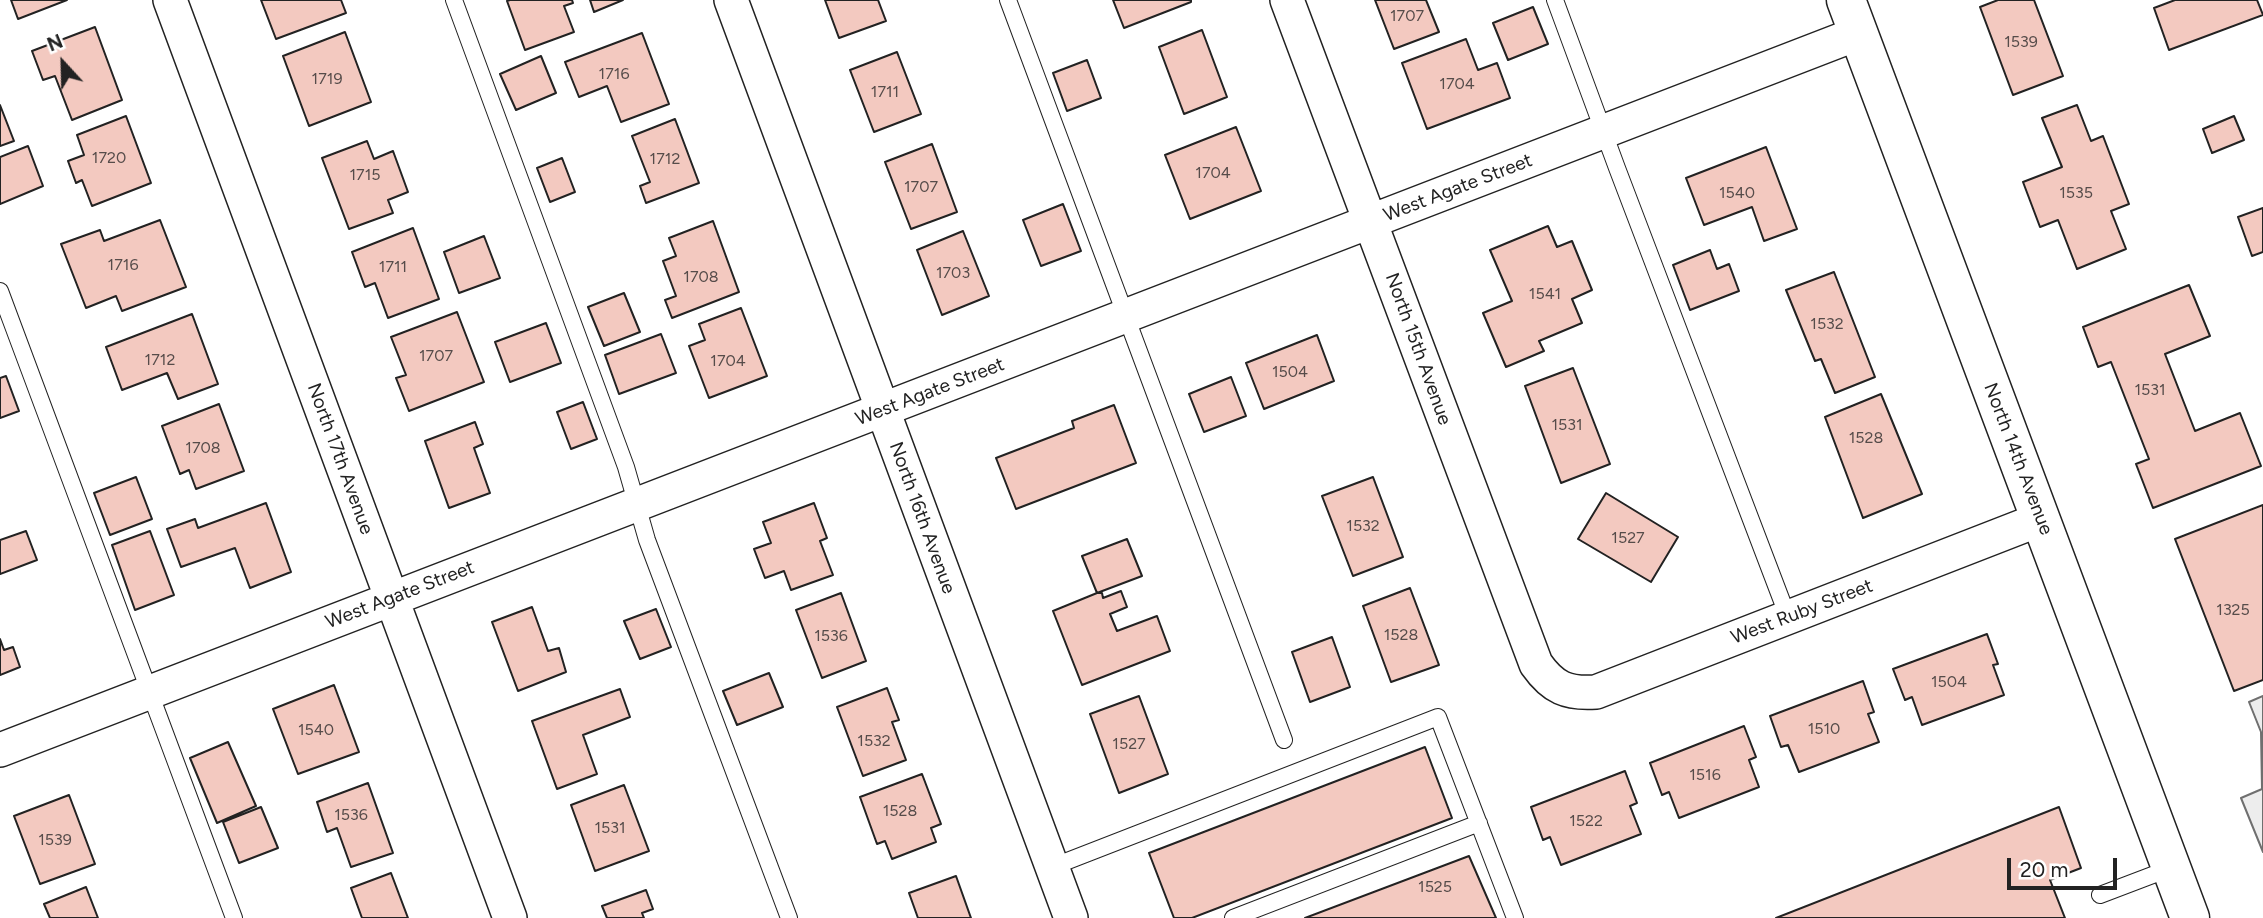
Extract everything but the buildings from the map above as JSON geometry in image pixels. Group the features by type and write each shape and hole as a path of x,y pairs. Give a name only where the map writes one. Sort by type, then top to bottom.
{"street":[{"name":"North 17th Avenue","path":"170,0 510,918"},
{"name":"North 16th Avenue","path":"730,0 1071,918"},
{"name":"North 15th Avenue","path":"1287,0 1536,664 1546,678 1561,688"},
{"name":"West Agate Street","path":"0,750 1604,132 1853,17"},
{"name":"North 14th Avenue","path":"1853,17 2190,918"},
{"name":"West Ruby Street","path":"1561,688 1577,694 1596,692 2041,519"}],"lane":[{"path":"454,0 626,467 647,540 789,918"},
{"path":"1007,0 1284,740"},
{"path":"1555,0 1788,617"},
{"path":"0,290 234,918"},
{"path":"1052,867 1438,717 1516,918"},
{"path":"1233,918 1479,823"},
{"path":"2100,895 2171,867"}],"shaded area":[{"path":"2263,696 2263,852 2241,798 2262,789 2261,732 2249,702"}]}
